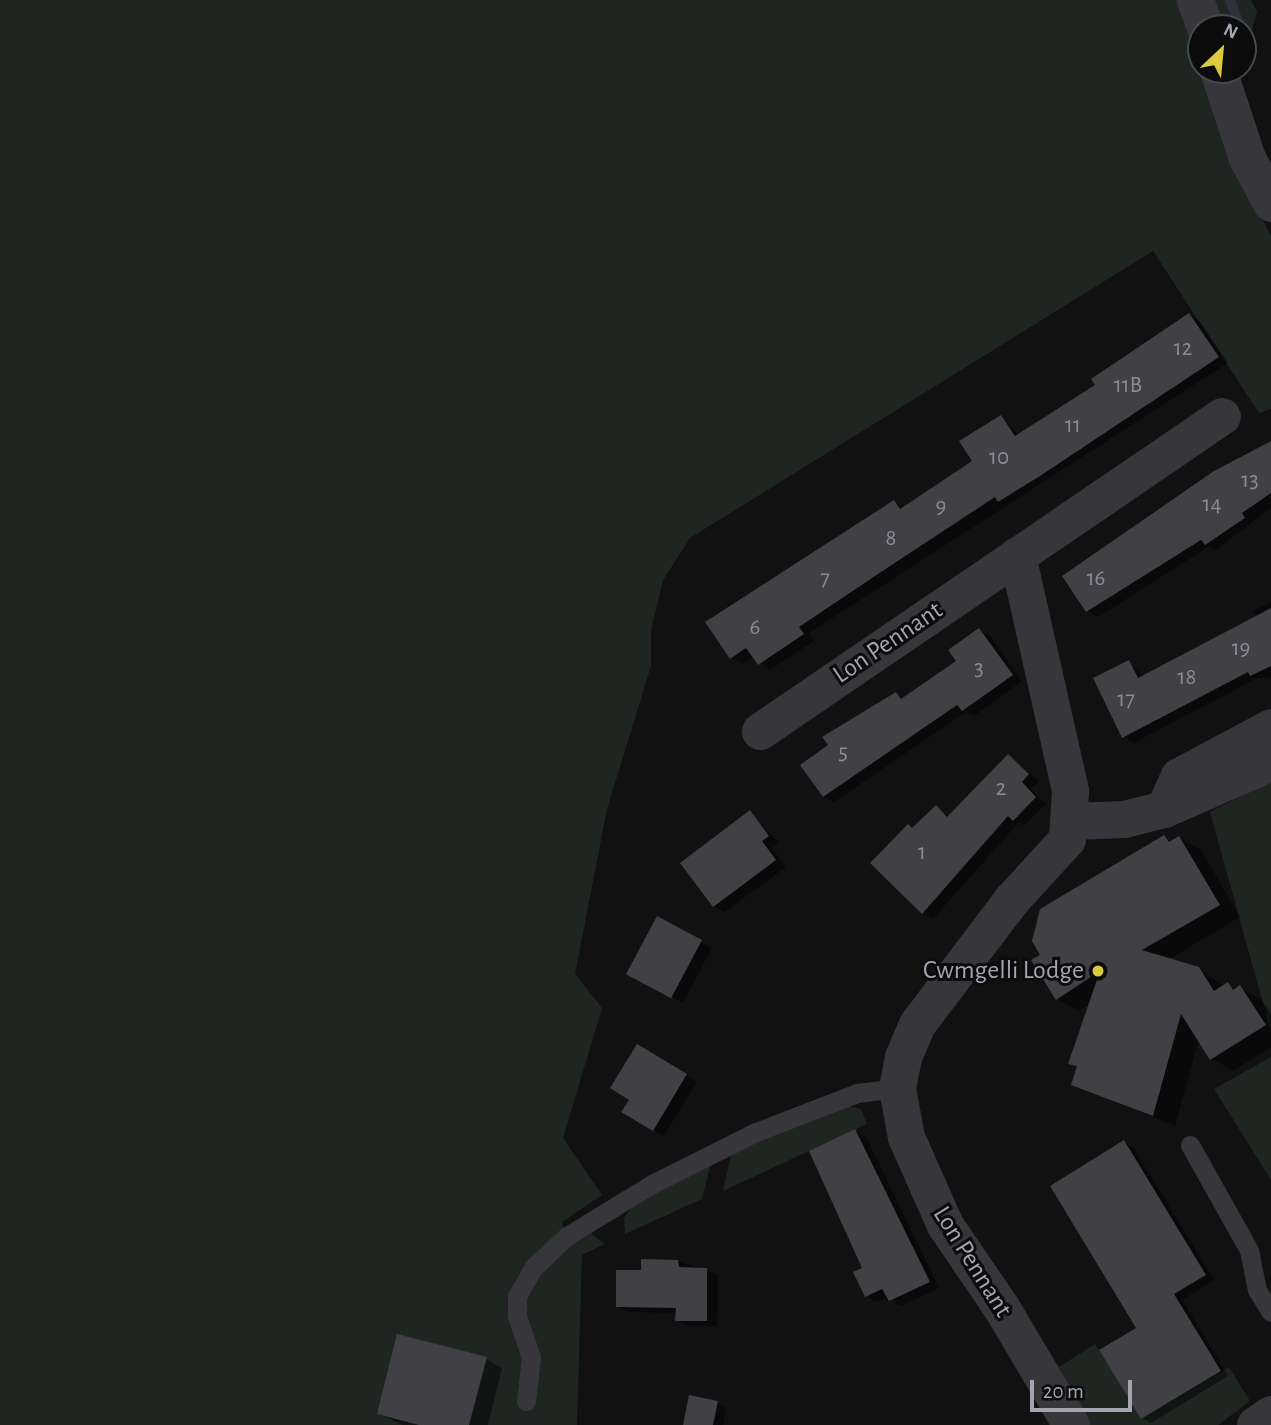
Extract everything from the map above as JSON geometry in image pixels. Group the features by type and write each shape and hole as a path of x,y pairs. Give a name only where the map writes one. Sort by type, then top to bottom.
{"street":[{"path":"1223,84 1247,158 1271,203"},
{"name":"Lon Pennant","path":"760,731 1222,416"},
{"path":"1017,555 1070,791 1071,821 1124,819 1164,809 1271,762"},
{"path":"1164,809 1179,776 1271,727"},
{"name":"Lon Pennant","path":"1071,821 1067,839 1012,899 918,1024 903,1056 897,1088 906,1137 945,1225 1001,1307 1071,1425"},
{"path":"1255,1425 1271,1414"}],"lane":[{"path":"526,1401 531,1357 517,1316 517,1296 534,1267 580,1226 652,1184 756,1132 857,1093 897,1088"},
{"path":"1190,1145 1249,1250 1257,1290 1271,1312"}],"shaded area":[{"path":"0,0 1251,0 1256,14 1187,14 1187,84 1238,84 1227,126 1250,194 1271,236 1271,409 1259,413 1153,251 690,538 663,580 651,631 651,666 607,809 575,974 602,1008 563,1138 602,1195 562,1222 567,1236 588,1231 605,1244 582,1255 577,1425 0,1425"},
{"path":"1271,781 1271,1032 1210,812"},
{"path":"1271,1057 1271,1180 1214,1089"},
{"path":"847,1106 861,1109 867,1124 723,1191 731,1156 742,1145"},
{"path":"711,1162 702,1199 625,1234 624,1218 634,1204"},
{"path":"1095,1344 1141,1419 1229,1367 1250,1401 1218,1425 1089,1425 1059,1367"}],"building":[{"path":"1189,313 1219,357 1040,476 998,502 995,497 878,574 799,627 804,634 758,665 746,648 730,659 705,622 894,500 900,509 972,461 959,441 1001,415 1015,436 1095,385 1091,379"},
{"path":"1271,441 1271,493 1242,513 1245,518 1205,545 1201,540 1086,612 1062,576 1214,471"},
{"path":"1271,608 1271,666 1250,676 1248,672 1122,738 1093,678 1129,660 1138,678"},
{"path":"979,628 1013,675 962,711 957,705 823,797 800,765 828,745 822,737 896,692 901,699 956,661 948,650"},
{"path":"1008,754 1029,774 1022,782 1036,797 1013,821 1008,816 922,914 870,863 908,824 912,828 936,805 947,817"},
{"path":"750,810 769,836 762,841 776,860 713,907 680,863"},
{"name":"Cwmgelli Lodge","path":"1164,835 1169,842 1179,836 1220,905 1142,950 1199,967 1214,991 1228,982 1233,990 1240,985 1266,1025 1210,1060 1181,1014 1153,1116 1071,1085 1077,1066 1068,1064 1100,971 1056,1000 1031,960 1040,955 1032,941 1040,909"},
{"path":"657,916 702,940 671,998 626,974"},
{"path":"637,1044 687,1074 653,1131 621,1112 629,1100 610,1088"},
{"path":"855,1129 930,1282 889,1301 882,1289 865,1297 853,1272 862,1268 809,1151"},
{"path":"1124,1140 1206,1275 1174,1294 1221,1371 1141,1419 1099,1350 1136,1328 1050,1186"},
{"path":"641,1259 678,1260 679,1267 707,1268 707,1321 675,1321 676,1308 616,1307 616,1270 641,1270"},
{"path":"397,1334 487,1357 469,1425 419,1425 377,1414"},
{"path":"689,1395 718,1401 713,1425 683,1425"}],"waterway":[{"path":"1230,0 1235,14"}],"place":[{"name":"Cwmgelli Lodge","path":"1098,971"}]}
